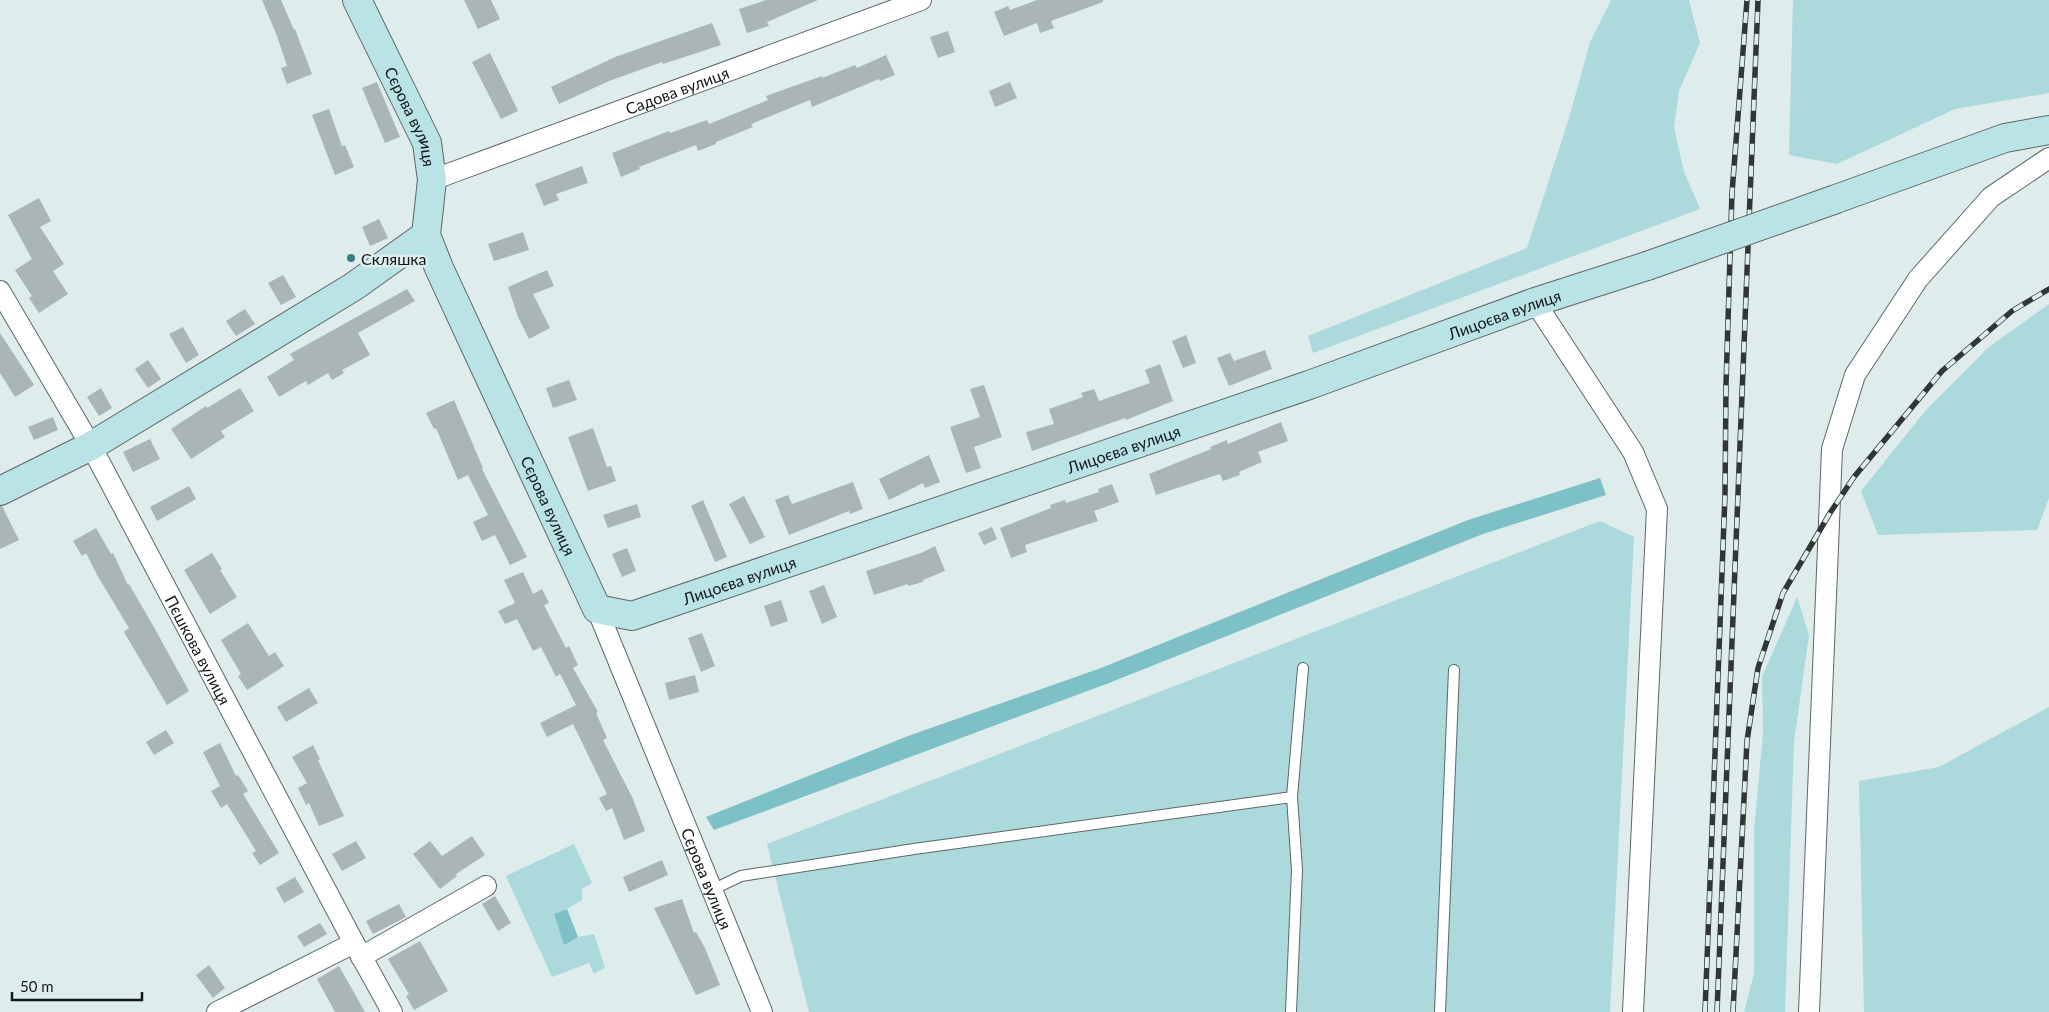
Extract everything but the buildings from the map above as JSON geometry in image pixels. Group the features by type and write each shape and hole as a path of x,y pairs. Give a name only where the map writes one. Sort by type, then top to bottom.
{"street":[{"name":"Сєрова вулиця","path":"357,0 427,143 432,180 426,235 439,268 597,609 762,1012"},
{"name":"Садова вулиця","path":"432,180 922,0"},
{"name":"Лицоєва вулиця","path":"597,609 632,616 1309,385 1535,302 1647,266 2005,138 2049,130"},
{"path":"1809,1012 1832,449 1855,375 1918,278 1991,197 2049,158"},
{"path":"0,491 91,446 353,287 426,235"},
{"name":"Пєшкова вулиця","path":"0,291 91,446 392,1012"},
{"path":"1535,302 1633,452 1657,509 1633,1012"},
{"path":"217,1012 358,950 486,886"}],"lane":[{"path":"1291,1012 1297,870 1292,797 1304,668"},
{"path":"1440,1012 1454,670"},
{"path":"712,890 742,876 914,849 1292,797"}],"shaded area":[{"path":"1611,0 1689,0 1700,43 1679,91 1674,127 1684,172 1700,209 1313,353 1308,336 1527,248 1569,118 1590,42"},
{"path":"1793,0 2049,0 2049,93 1955,109 1837,164 1789,155"},
{"path":"2049,304 2049,498 2037,530 1878,535 1861,491 1926,410 1989,347"},
{"path":"1600,478 1606,495 1483,534 1109,683 714,830 706,817 908,736 1101,668 1468,520"},
{"path":"1600,521 1634,537 1610,1012 809,1012 767,844"},
{"path":"1797,597 1809,635 1794,742 1785,1012 1744,1012 1754,974 1754,831 1763,733 1762,677"},
{"path":"2049,707 2049,1012 1864,1012 1859,781 1939,767"},
{"path":"574,844 592,883 582,889 582,900 554,914 564,944 578,937 594,934 605,968 594,974 589,963 552,977 506,876"},
{"path":"567,909 578,937 564,945 554,914"}],"railway":[{"path":"1705,1012 1725,495 1726,385 1732,193 1747,0"},
{"path":"1717,1012 1758,0"},
{"path":"1733,1012 1747,741 1758,668 1783,593 1830,513 1854,477 1942,371 2012,311 2049,289"}],"place":[{"name":"Скляшка","path":"351,258"}]}
